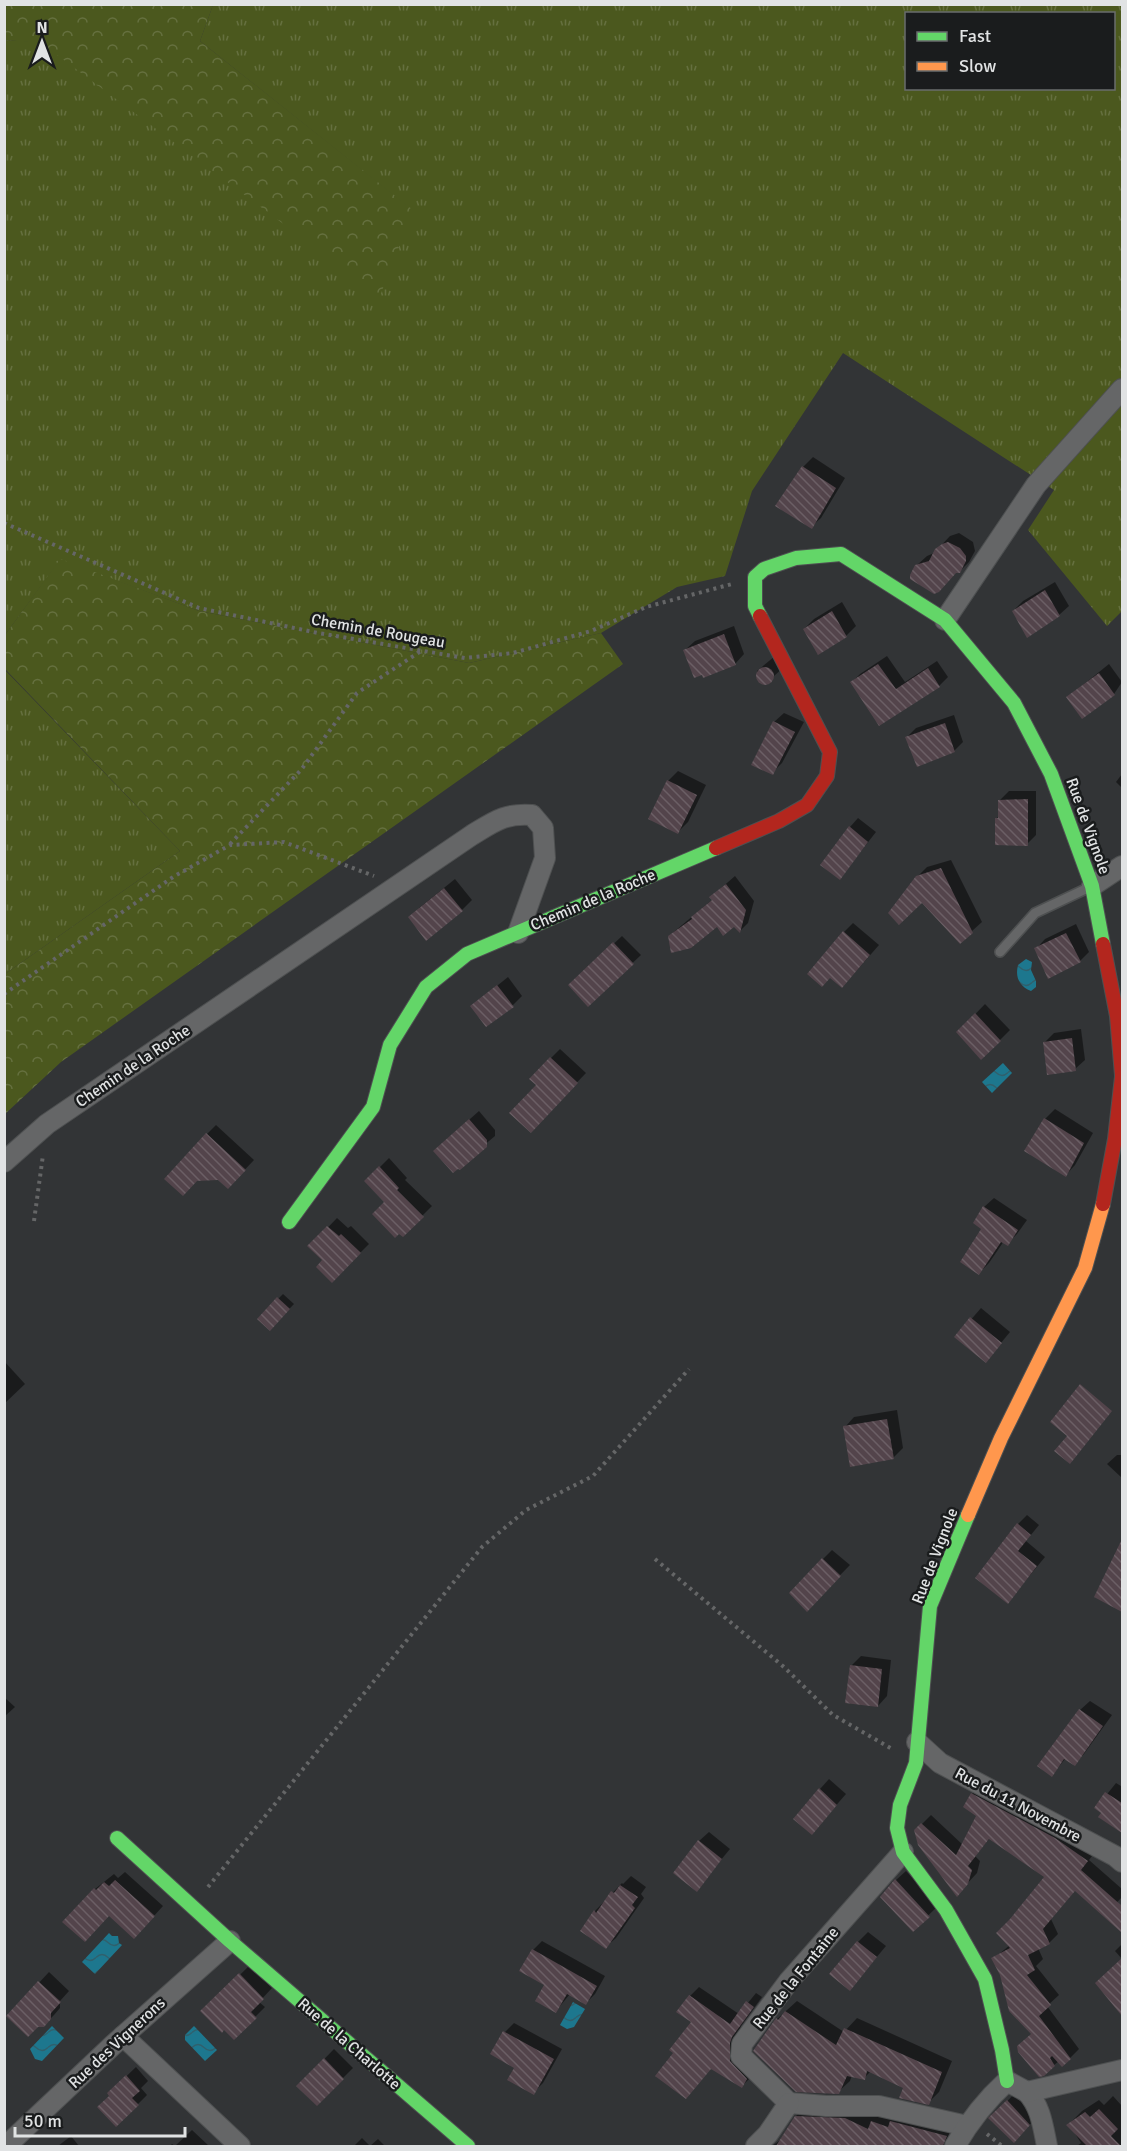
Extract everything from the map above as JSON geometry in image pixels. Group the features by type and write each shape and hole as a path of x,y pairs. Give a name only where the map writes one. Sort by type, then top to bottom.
{"street":[{"path":"756,577 764,569 796,558 841,554 945,620 1036,485 1122,389"},
{"name":"Chemin de la Roche","path":"518,933 779,821 807,805 827,776 830,752 755,606 756,577"},
{"name":"Rue de Vignole","path":"945,620 1014,703 1051,774 1092,886 1117,1016 1122,1076 1115,1139 1103,1203 1084,1268 1001,1438 930,1605 916,1763 900,1805 897,1828 903,1852 946,1910 985,1979 1007,2081"},
{"name":"Chemin de la Roche","path":"4,1162 47,1124 397,885 496,820 514,814 532,816 543,828 545,858 518,933"},
{"path":"1092,886 1122,866"},
{"path":"289,1222 373,1107 390,1045 426,987 467,954 518,933"},
{"name":"Rue du 11 Novembre","path":"917,1742 940,1763 1115,1856 1122,1862"},
{"name":"Rue de la Charlotte","path":"117,1838 230,1941 468,2146"},
{"name":"Rue de la Fontaine","path":"789,2103 741,2056 742,2044 789,1981 903,1852"},
{"name":"Rue des Vignerons","path":"6,2146 123,2036 230,1941"},
{"path":"123,2036 240,2146"},
{"path":"1027,2092 1122,2070"},
{"path":"955,2146 967,2126 992,2095 1007,2081 1027,2092 1035,2101 1047,2146"},
{"path":"756,2146 768,2134 789,2103 879,2106 967,2126"}],"lane":[{"path":"1000,952 1035,913 1092,886"}],"path":[{"name":"Chemin de Rougeau","path":"4,523 199,608 318,633 465,658 513,654 591,631 646,607 756,577"},
{"path":"4,994 173,877 230,845 301,770 357,693 421,650"},
{"path":"230,845 284,842 397,885"},
{"path":"34,1221 47,1124"},
{"path":"192,1906 482,1547 526,1510 593,1476 689,1369"},
{"path":"655,1559 783,1667 833,1715 916,1763"}],"green space":[{"path":"4,5 213,5 200,41 413,210 380,296 41,43 5,40"},
{"path":"213,5 1122,5 1122,611 1107,626 1028,530 1054,490 843,353 752,491 725,576 677,587 601,633 469,663 199,611 60,560 5,635 5,40 41,42 412,210 200,41"},
{"path":"60,559 199,611 469,663 601,633 623,664 61,1062 5,1114 5,974 180,851 5,669 5,635"},
{"path":"4,669 180,851 5,974 4,974"}],"water":[{"path":"1026,959 1032,962 1031,970 1036,981 1036,987 1031,991 1023,987 1017,973 1018,965"},
{"path":"1003,1063 1012,1073 992,1093 982,1082"},
{"path":"109,1933 112,1936 118,1936 119,1943 122,1945 95,1974 82,1962"},
{"path":"573,2002 585,2009 574,2027 567,2029 560,2025"},
{"path":"52,2026 64,2038 42,2061 35,2059 30,2049"},
{"path":"194,2026 217,2050 205,2061 185,2040 185,2035"}],"building":[{"path":"802,466 836,488 812,529 775,506"},
{"path":"948,542 960,548 966,556 966,561 960,573 956,573 939,592 934,594 910,579 910,575 915,565 929,561 935,549"},
{"path":"1045,590 1060,616 1027,638 1012,611"},
{"path":"832,611 847,637 818,655 803,629"},
{"path":"724,634 736,665 703,678 702,675 694,678 683,650"},
{"path":"878,664 896,689 928,668 940,687 879,726 850,682"},
{"path":"765,667 773,672 774,676 769,684 765,685 757,680 756,676 761,668"},
{"path":"1099,673 1115,695 1082,719 1066,697"},
{"path":"773,721 795,732 773,775 751,765"},
{"path":"945,723 955,752 917,767 905,737"},
{"path":"667,780 697,795 678,834 648,819"},
{"path":"1028,799 1028,846 995,845 998,800"},
{"path":"849,826 868,842 840,880 820,865"},
{"path":"941,868 973,933 960,944 922,903 899,925 888,913 916,876"},
{"path":"726,884 746,910 740,933 734,927 723,936 717,927 691,948 671,953 668,936 692,919 691,917 712,900 709,897"},
{"path":"444,888 463,911 426,941 408,917"},
{"path":"843,931 870,955 842,988 830,978 822,987 807,974"},
{"path":"1066,933 1081,962 1048,979 1034,948"},
{"path":"613,942 634,964 588,1007 568,985"},
{"path":"497,985 514,1007 486,1027 470,1006"},
{"path":"975,1013 1001,1041 981,1060 956,1032"},
{"path":"1072,1038 1076,1071 1047,1075 1043,1042"},
{"path":"550,1057 578,1083 531,1133 509,1113 536,1085 529,1079"},
{"path":"1044,1118 1084,1143 1066,1177 1024,1151"},
{"path":"469,1119 487,1140 487,1147 460,1170 453,1173 433,1151"},
{"path":"206,1133 246,1170 228,1189 218,1180 197,1181 183,1196 164,1179"},
{"path":"379,1166 399,1188 397,1190 424,1217 403,1237 399,1234 395,1238 372,1214 384,1202 364,1181"},
{"path":"983,1206 1018,1230 1008,1246 1001,1242 979,1275 960,1262 981,1229 973,1223"},
{"path":"327,1226 339,1236 341,1234 361,1253 332,1283 316,1267 322,1260 307,1246"},
{"path":"277,1297 290,1309 270,1331 257,1319"},
{"path":"970,1317 1002,1343 986,1363 954,1337"},
{"path":"1080,1384 1112,1411 1070,1464 1054,1451 1067,1436 1050,1422"},
{"path":"887,1419 894,1459 850,1467 843,1426"},
{"path":"1017,1523 1031,1535 1018,1551 1037,1566 1008,1604 975,1578"},
{"path":"1122,1539 1122,1612 1094,1597"},
{"path":"822,1558 841,1576 807,1612 789,1593"},
{"path":"850,1665 882,1669 878,1707 845,1703"},
{"path":"1079,1709 1103,1726 1075,1766 1064,1759 1052,1777 1037,1766"},
{"path":"819,1788 837,1805 812,1835 793,1819"},
{"path":"1105,1792 1122,1803 1122,1833 1098,1817 1101,1813 1094,1808"},
{"path":"971,1793 1055,1838 1088,1861 1081,1870 1122,1906 1122,1933 1075,1891 1043,1929 1050,1944 1028,1955 1035,1970 1027,1975 1051,2005 1039,2016 1071,2059 1062,2067 1052,2056 1050,2058 1055,2066 1044,2076 1039,2077 1018,2052 1017,2046 1031,2034 1009,2011 1000,1975 991,1958 1010,1948 996,1933 1044,1877 989,1839 968,1866 972,1870 968,1884 957,1897 918,1845 914,1830 921,1823 956,1855 976,1816 963,1807"},
{"path":"698,1840 722,1859 697,1892 673,1873"},
{"path":"895,1879 930,1917 913,1932 880,1897"},
{"path":"115,1880 155,1916 134,1939 109,1916 85,1942 62,1922 94,1888 96,1890 104,1882 109,1886"},
{"path":"620,1885 638,1897 632,1905 635,1908 606,1949 580,1931 594,1910 596,1913 611,1891 614,1893"},
{"path":"857,1941 877,1957 850,1991 829,1974"},
{"path":"532,1949 597,1986 586,2005 567,1994 556,2013 535,2001 544,1985 519,1971"},
{"path":"1122,1958 1122,2016 1095,1983"},
{"path":"239,1973 264,1999 251,2012 257,2018 234,2040 224,2030 222,2033 200,2011"},
{"path":"38,1981 61,2002 51,2013 51,2019 44,2027 38,2027 28,2037 6,2016"},
{"path":"689,1995 730,2024 746,2001 754,2007 730,2043 730,2061 747,2079 742,2088 711,2069 686,2099 655,2076 673,2053 669,2050 691,2022 676,2012"},
{"path":"785,2011 836,2045 844,2028 942,2072 929,2105 899,2098 903,2088 867,2071 865,2080 847,2076 839,2094 796,2092 753,2051 776,2018 778,2020"},
{"path":"503,2031 554,2059 534,2095 507,2080 514,2068 490,2054"},
{"path":"324,2058 344,2079 317,2106 296,2086"},
{"path":"126,2075 140,2091 132,2098 139,2105 116,2127 97,2107 109,2096 107,2093"},
{"path":"1007,2100 1030,2125 1014,2143 988,2118"},
{"path":"1099,2109 1118,2129 1111,2136 1121,2146 1087,2146 1066,2125 1085,2112 1090,2117"},
{"path":"795,2116 845,2118 868,2129 871,2121 888,2127 890,2121 947,2136 943,2146 776,2146"}],"traffic: fast":[{"path":"760,616 755,606 755,577 764,569 796,558 841,554 945,620 1014,703 1051,774 1092,886 1103,944"},
{"path":"289,1222 373,1107 390,1045 426,987 467,954 716,848"},
{"path":"968,1515 930,1606 916,1763 900,1805 897,1828 903,1852 946,1910 985,1979 1007,2081"},
{"path":"117,1838 230,1941 468,2146"}],"traffic: slow":[{"path":"968,1515 1001,1438 1085,1268 1103,1204"}],"traffic: jam":[{"path":"716,848 779,821 807,805 827,776 830,752 760,616"},
{"path":"1103,944 1117,1016 1122,1075"},
{"path":"1103,1204 1115,1139 1122,1077"}]}
